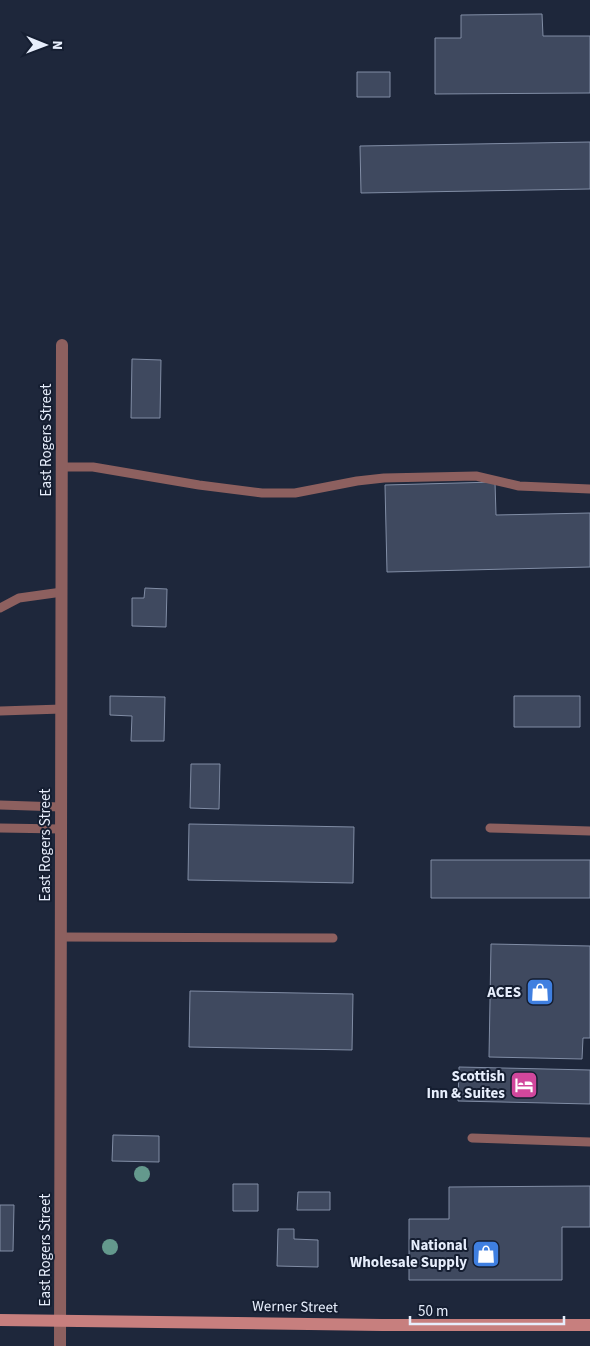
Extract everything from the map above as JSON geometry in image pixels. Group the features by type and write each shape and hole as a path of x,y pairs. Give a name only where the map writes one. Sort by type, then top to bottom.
{"street":[{"name":"East Rogers Street","path":"60,1346 62,345"},
{"name":"Werner Street","path":"0,1320 382,1325 590,1325"}],"lane":[{"path":"62,467 93,466 199,485 262,493 295,493 357,481 384,478 476,476 519,486 590,489"},
{"path":"0,608 19,598 62,592"},
{"path":"0,711 62,709"},
{"path":"0,805 62,807"},
{"path":"0,828 61,829"},
{"path":"490,828 590,831"},
{"path":"61,937 333,938"},
{"path":"472,1138 590,1142"}],"building":[{"path":"542,14 543,36 590,36 590,93 435,94 435,38 461,38 461,15"},
{"path":"357,72 390,72 390,97 357,97"},
{"path":"590,142 590,189 361,193 360,146"},
{"path":"132,359 161,360 160,418 131,418"},
{"path":"495,482 496,515 590,513 590,567 387,572 385,485"},
{"path":"145,588 167,589 166,627 132,626 132,598 144,598"},
{"path":"110,696 165,697 164,741 131,741 132,716 110,715"},
{"path":"514,696 580,696 580,727 514,727"},
{"path":"191,764 220,764 219,809 190,808"},
{"path":"189,824 354,827 353,883 188,880"},
{"path":"431,860 590,860 590,898 431,898"},
{"name":"ACES","path":"491,944 590,946 590,1038 583,1038 582,1059 489,1057"},
{"path":"190,991 353,994 352,1050 189,1047"},
{"name":"Scottish Inn & Suites","path":"459,1067 590,1070 590,1104 458,1101"},
{"path":"113,1135 159,1136 159,1162 112,1161"},
{"path":"233,1184 258,1184 258,1211 233,1211"},
{"name":"National Wholesale Supply","path":"590,1186 590,1227 562,1227 562,1280 409,1280 409,1219 449,1219 449,1187"},
{"path":"298,1192 330,1192 330,1210 297,1210"},
{"path":"0,1205 14,1205 13,1251 0,1251"},
{"path":"278,1229 294,1229 294,1239 318,1240 318,1267 277,1266"}],"place":[{"name":"ACES","path":"540,992"},
{"name":"Scottish Inn & Suites","path":"524,1085"},
{"name":"National Wholesale Supply","path":"486,1254"}]}
